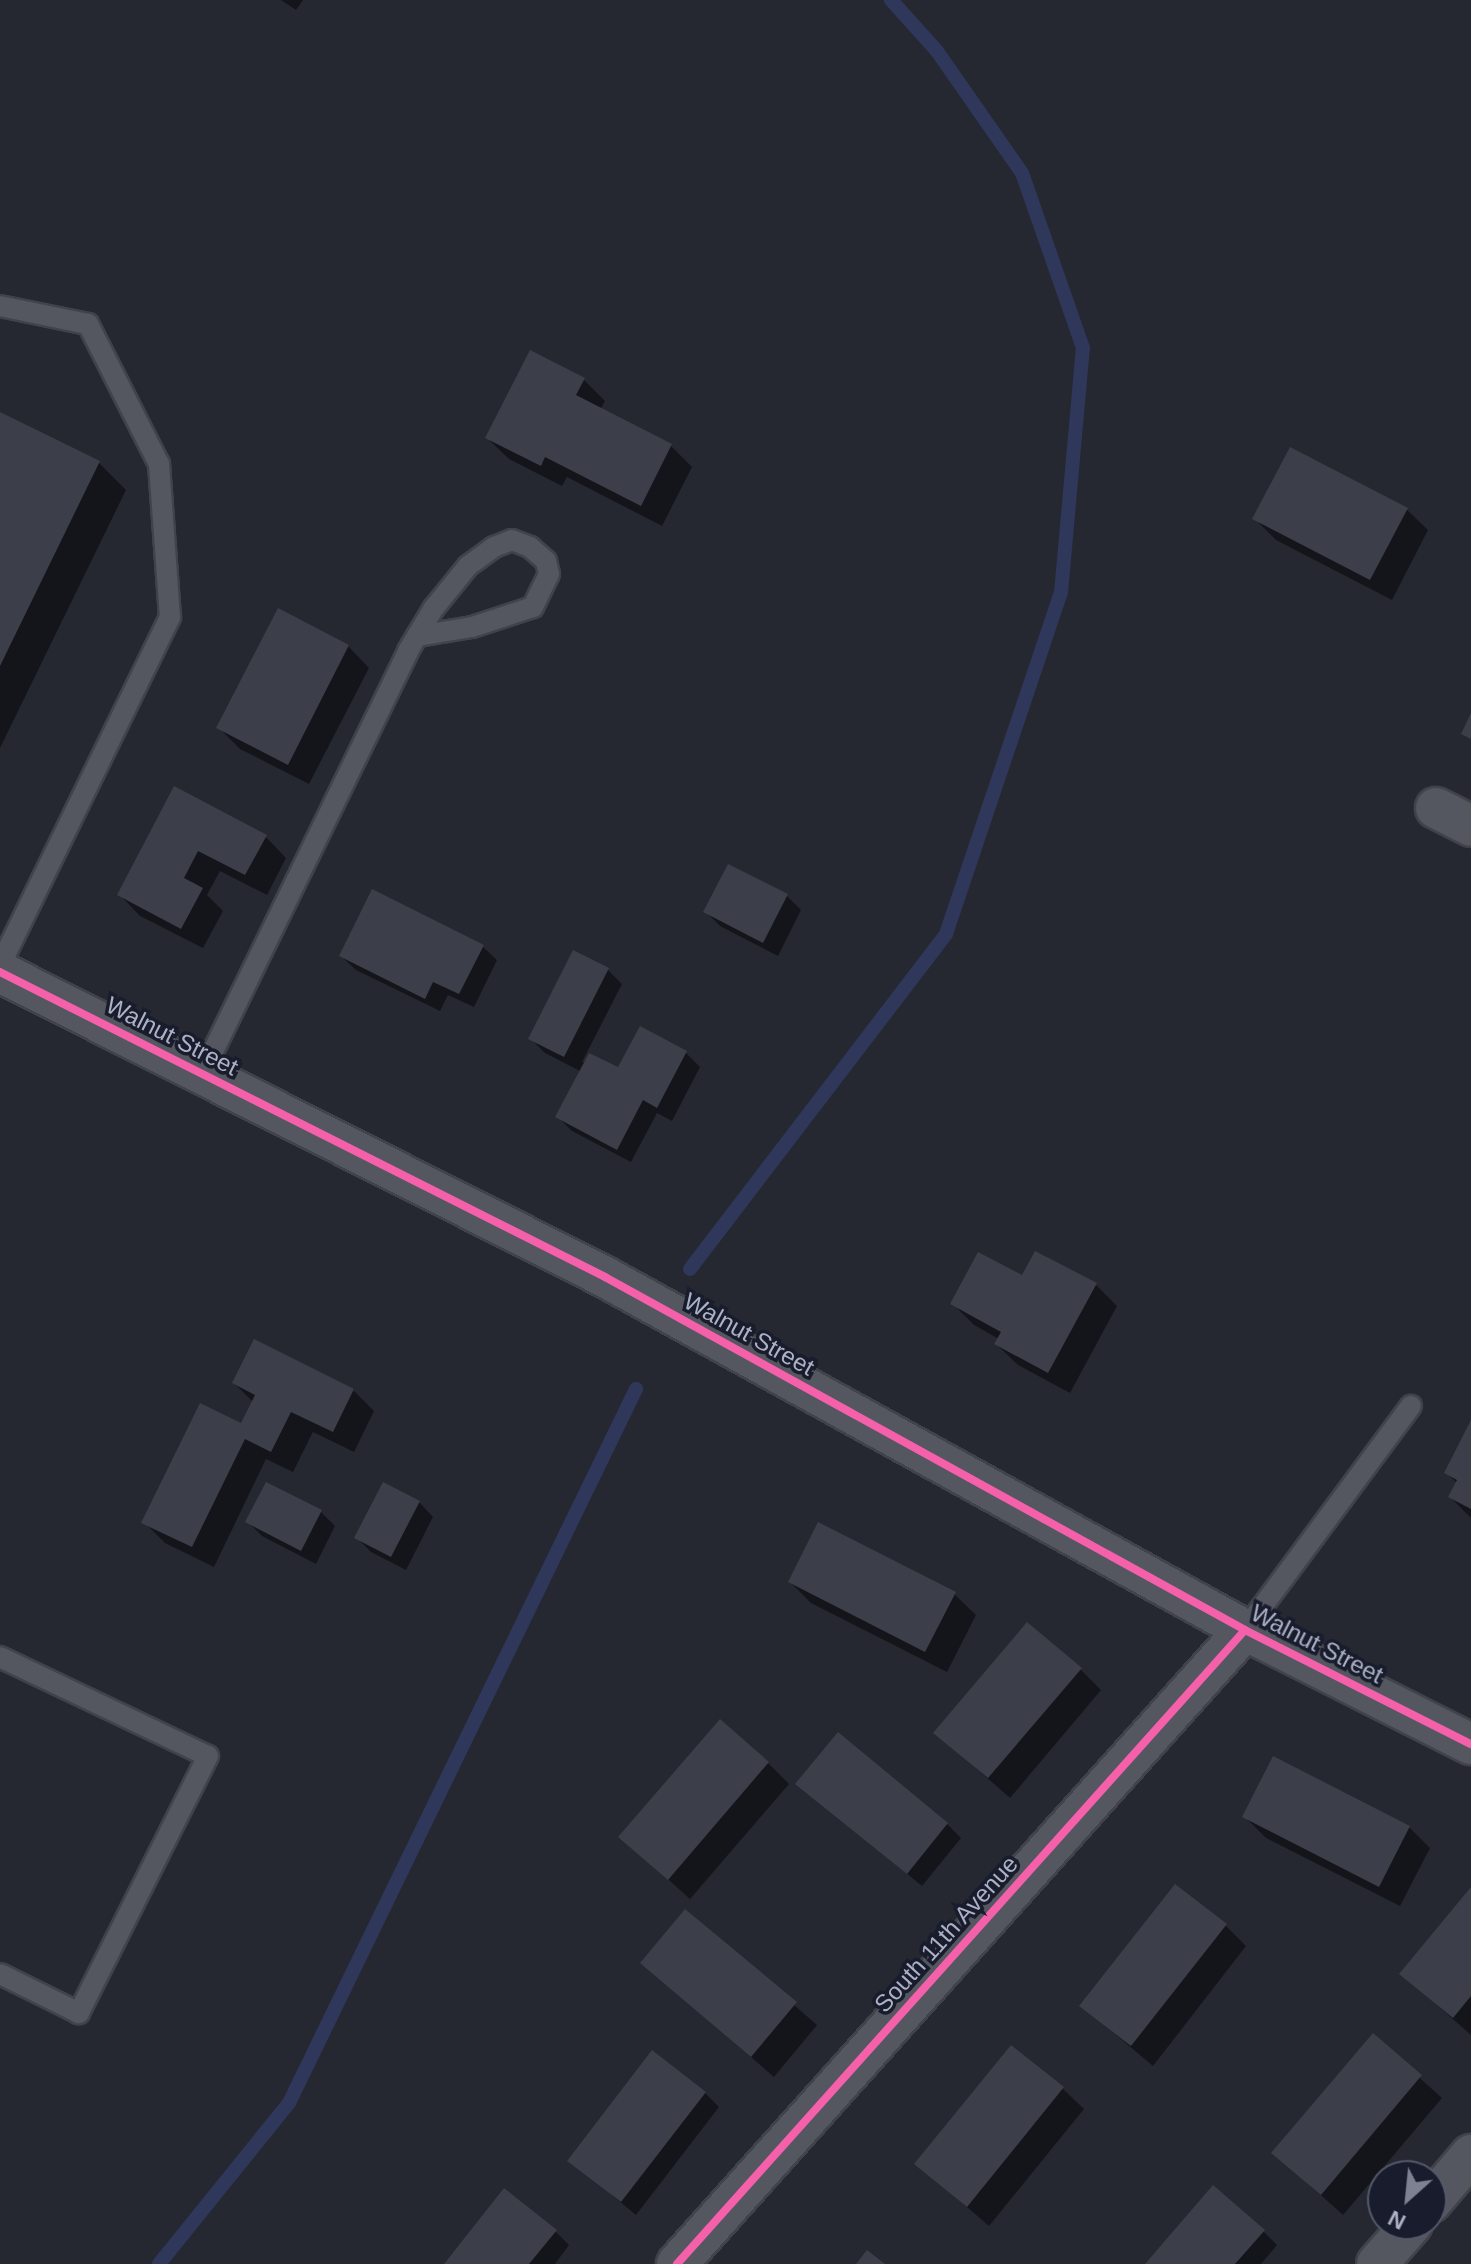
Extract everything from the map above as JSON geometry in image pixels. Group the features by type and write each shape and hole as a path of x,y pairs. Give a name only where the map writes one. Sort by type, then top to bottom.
{"street":[{"path":"1436,808 1471,826"},
{"name":"Walnut Street","path":"0,972 605,1277 1245,1630 1471,1744"},
{"name":"South 11th Avenue","path":"677,2264 1245,1630"},
{"path":"1447,2183 1471,2155"},
{"path":"1377,2264 1398,2240"}],"lane":[{"path":"0,306 88,324 159,464 170,617 0,965"},
{"path":"202,1074 417,636 468,566 494,547 512,540 530,547 546,561 549,574 533,607 472,627 417,636"},
{"path":"1245,1630 1411,1406"},
{"path":"0,1657 208,1756 79,2013 0,1974"}],"building":[{"path":"530,350 585,378 576,395 672,444 641,506 545,457 541,466 485,438"},
{"path":"0,412 100,461 0,666"},
{"path":"1290,447 1408,508 1370,580 1252,519"},
{"path":"278,608 349,645 288,765 216,728"},
{"path":"1471,713 1471,739 1461,734"},
{"path":"174,786 267,835 245,875 198,851 184,878 203,888 181,929 117,895"},
{"path":"728,864 788,894 763,943 703,912"},
{"path":"372,889 484,945 459,994 433,982 425,999 339,956"},
{"path":"573,950 609,968 564,1057 528,1039"},
{"path":"640,1026 687,1051 657,1108 643,1100 617,1150 555,1117 589,1053 618,1067"},
{"path":"1035,1251 1097,1283 1048,1373 994,1344 1001,1332 950,1304 978,1252 1022,1275"},
{"path":"254,1339 354,1389 333,1432 291,1412 271,1452 245,1439 192,1547 141,1523 200,1403 241,1423 255,1395 232,1383"},
{"path":"1471,1420 1471,1509 1448,1497 1457,1480 1444,1473"},
{"path":"266,1482 322,1510 301,1551 245,1522"},
{"path":"383,1482 420,1501 391,1557 354,1538"},
{"path":"818,1522 956,1592 925,1652 788,1582"},
{"path":"1027,1622 1082,1668 988,1778 933,1733"},
{"path":"720,1719 769,1762 668,1880 618,1837"},
{"path":"838,1732 948,1823 907,1874 795,1784"},
{"path":"1273,1756 1410,1826 1379,1887 1242,1817"},
{"path":"1175,1884 1227,1924 1131,2046 1079,2006"},
{"path":"1471,1887 1471,1996 1453,2018 1399,1974"},
{"path":"685,1909 797,2002 751,2057 640,1963"},
{"path":"1373,2033 1422,2075 1321,2195 1271,2153"},
{"path":"1011,2045 1064,2087 967,2207 914,2164"},
{"path":"652,2050 706,2092 621,2202 567,2161"},
{"path":"1213,2185 1265,2230 1235,2264 1145,2264"},
{"path":"504,2188 557,2230 529,2264 444,2264"},
{"path":"867,2250 885,2264 856,2264"}],"waterway":[{"path":"690,1269 946,934 1061,593 1083,348 1022,173 937,51 891,0"},
{"path":"159,2264 289,2103 636,1389"}],"cycle path":[{"path":"0,972 605,1277 1245,1630 1471,1744"},
{"path":"677,2264 1245,1630"}]}
